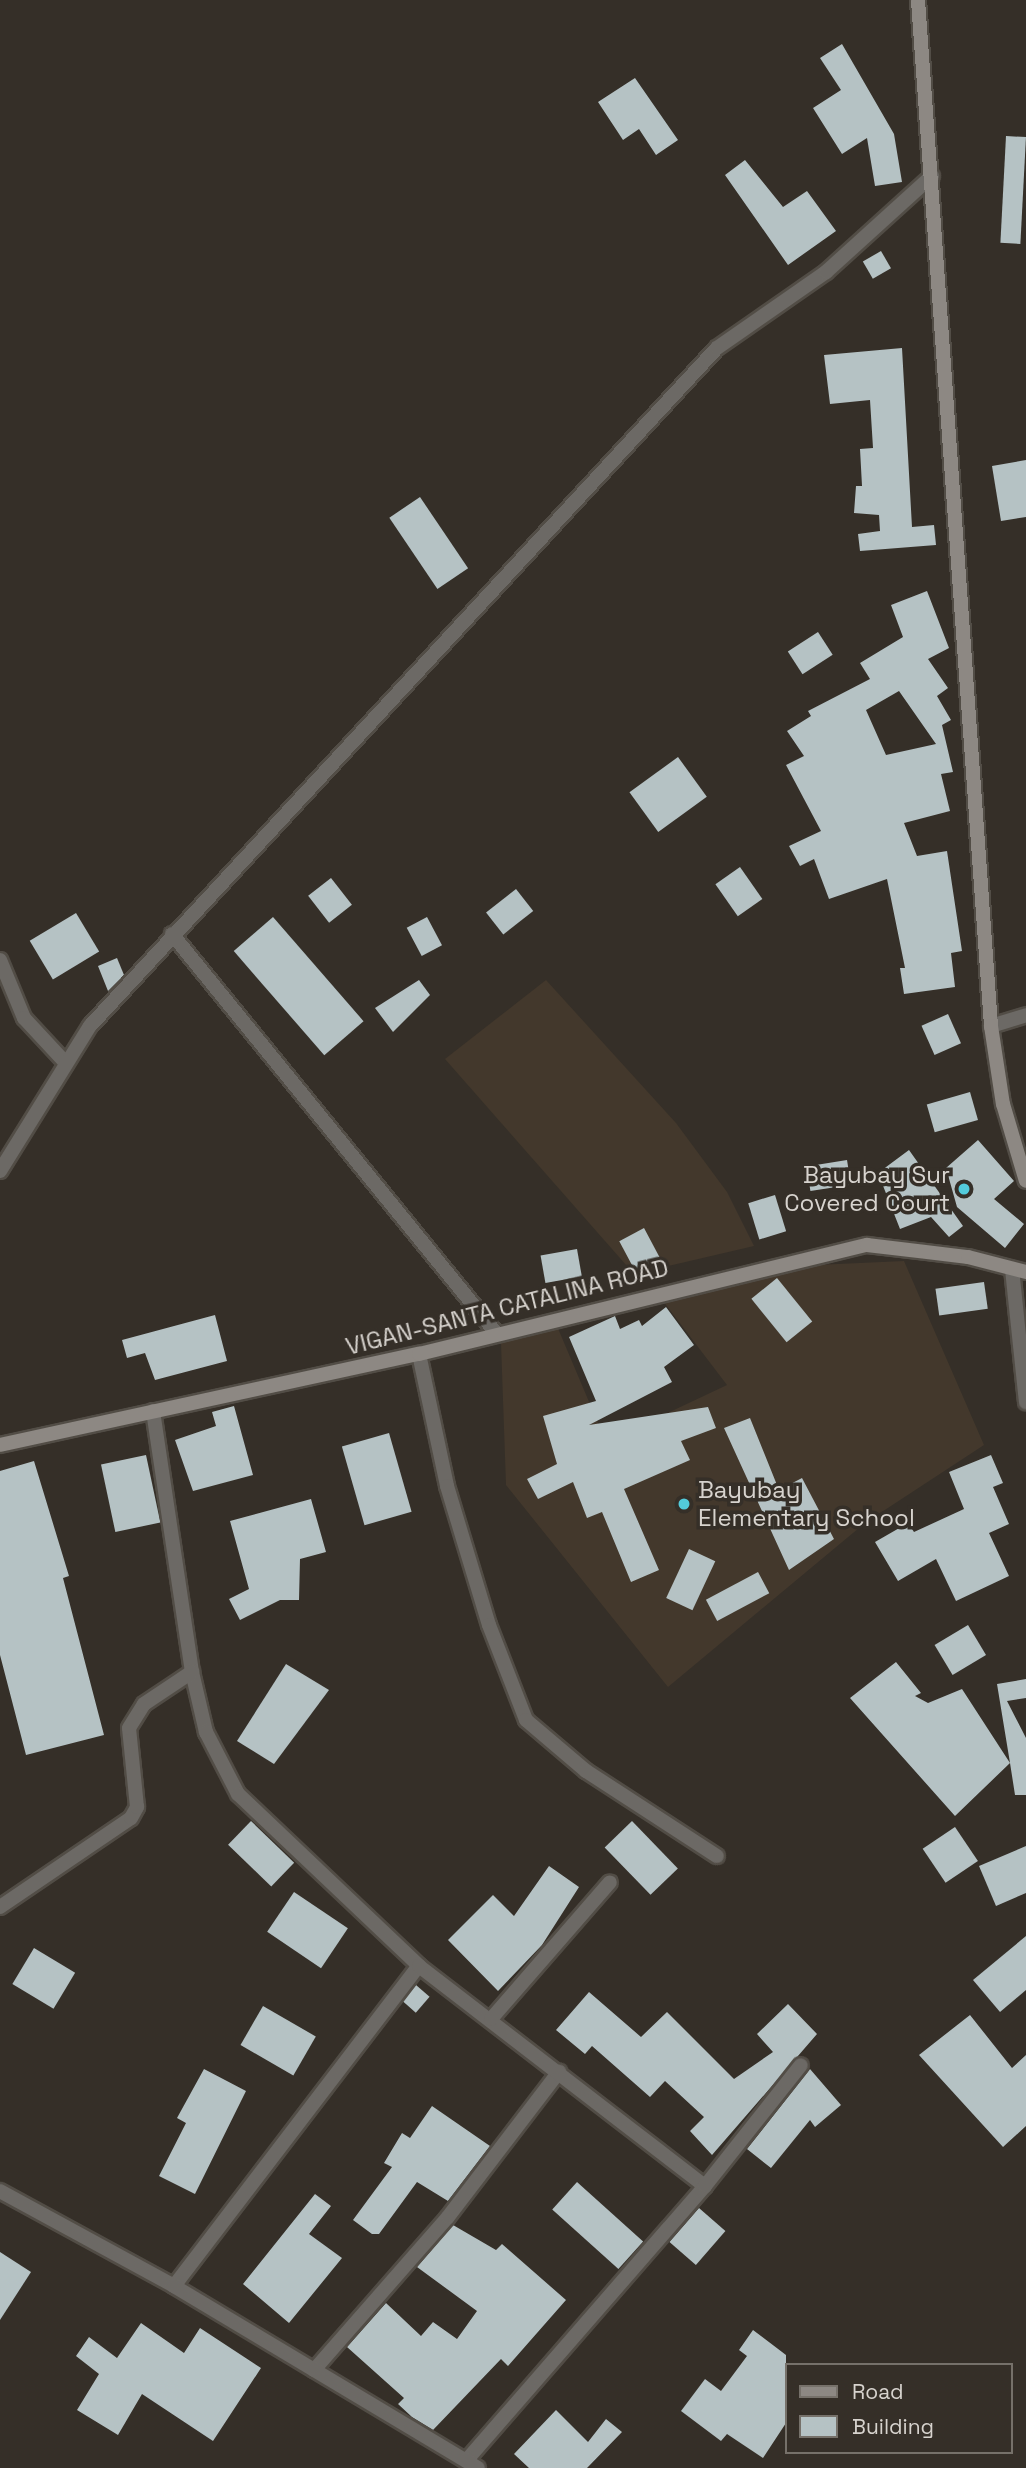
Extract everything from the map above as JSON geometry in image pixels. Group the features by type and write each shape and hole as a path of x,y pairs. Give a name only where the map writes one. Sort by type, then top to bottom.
{"main road":[{"path":"918,0 991,1026 1003,1104 1026,1181"},
{"name":"VIGAN-SANTA CATALINA ROAD","path":"0,1446 419,1354 867,1245 968,1257 1019,1270"}],"street":[{"path":"0,1171 64,1061 172,934 364,736 717,348 826,272 932,176"},
{"path":"172,934 497,1334"},
{"path":"0,960 24,1018 64,1061"},
{"path":"991,1026 1026,1015"},
{"path":"1019,1270 1026,1402"},
{"path":"419,1354 447,1486 489,1625 526,1720 586,1772 717,1856"},
{"path":"153,1411 192,1672 206,1732 238,1794 419,1966 705,2186"},
{"path":"0,1907 131,1818 137,1807 129,1728 144,1704 192,1672"},
{"path":"491,2019 610,1882"},
{"path":"174,2286 419,1966"},
{"path":"0,2191 174,2286 472,2464 705,2186 801,2065"},
{"path":"314,2370 448,2217 559,2072"}],"shaded area":[{"path":"546,980 676,1123 727,1192 754,1246 634,1274 445,1059"},
{"path":"904,1261 984,1445 865,1523 668,1687 506,1485 501,1343 557,1326 606,1442 727,1385 663,1301 816,1265"}],"building":[{"path":"842,44 894,134 902,182 875,186 867,138 842,154 813,108 841,90 820,58"},
{"path":"635,78 678,140 656,155 639,129 623,140 598,102"},
{"path":"1006,136 1026,137 1020,244 1000,243"},
{"path":"745,160 783,207 807,191 836,231 788,265 725,175"},
{"path":"881,251 891,268 873,279 863,262"},
{"path":"902,348 912,527 934,525 936,545 860,551 858,534 880,531 879,515 854,513 856,486 862,486 860,449 873,448 870,400 830,404 824,355"},
{"path":"1026,460 1026,517 1001,521 992,466"},
{"path":"420,497 468,568 437,589 389,518"},
{"path":"927,591 949,648 928,659 948,688 937,696 951,720 942,725 953,772 941,774 950,811 904,823 917,856 947,851 962,951 951,953 955,987 904,994 900,968 905,968 887,879 829,899 814,859 800,866 789,846 821,831 786,765 804,756 787,731 811,716 808,711 870,679 860,663 903,637 891,605","holes":["899,691 936,744 886,755 866,710"]},
{"path":"818,632 833,655 803,674 788,652"},
{"path":"678,757 707,797 658,832 629,792"},
{"path":"740,867 762,899 738,916 715,884"},
{"path":"331,878 352,905 329,923 308,896"},
{"path":"516,889 533,911 503,934 486,912"},
{"path":"76,913 99,952 53,979 30,941"},
{"path":"273,917 364,1021 324,1055 234,951"},
{"path":"427,917 442,945 422,956 407,928"},
{"path":"117,958 124,975 108,991 98,966"},
{"path":"419,980 430,995 393,1032 375,1008"},
{"path":"948,1014 961,1043 935,1055 922,1026"},
{"path":"970,1092 978,1120 935,1132 927,1104"},
{"name":"Bayubay Sur Covered Court","path":"978,1140 1014,1181 994,1199 1024,1224 1005,1248 957,1207 946,1168"},
{"path":"909,1150 963,1226 949,1237 931,1217 900,1229 878,1173"},
{"path":"847,1160 851,1185 810,1191 807,1166"},
{"path":"775,1195 786,1231 759,1240 748,1203"},
{"path":"644,1228 661,1260 636,1273 619,1241"},
{"path":"577,1249 582,1277 545,1283 541,1255"},
{"path":"777,1278 812,1322 787,1342 751,1299"},
{"path":"984,1282 988,1309 939,1316 935,1289"},
{"path":"666,1307 694,1345 664,1367 672,1382 589,1425 708,1407 716,1428 681,1441 690,1460 624,1489 659,1570 631,1582 602,1512 587,1518 573,1482 538,1499 527,1479 557,1464 543,1416 596,1401 569,1337 615,1316 620,1329 639,1320 642,1326"},
{"path":"215,1315 227,1361 155,1380 145,1353 127,1358 122,1340"},
{"path":"234,1406 253,1475 193,1491 175,1440 216,1426 212,1412"},
{"path":"750,1418 779,1490 802,1478 834,1539 789,1570 724,1428"},
{"path":"389,1433 412,1512 365,1525 342,1447"},
{"path":"146,1455 160,1522 115,1532 101,1465"},
{"path":"991,1455 1003,1483 993,1487 1009,1524 989,1533 1009,1576 956,1601 936,1559 898,1581 875,1542 908,1523 914,1532 964,1509 949,1472"},
{"path":"34,1461 69,1576 63,1578 104,1735 26,1755 0,1655 0,1471"},
{"path":"311,1499 326,1552 300,1559 299,1600 280,1600 240,1620 229,1599 249,1589 230,1521"},
{"path":"689,1549 715,1561 692,1610 666,1598"},
{"path":"758,1572 769,1593 717,1621 706,1600"},
{"path":"968,1625 986,1655 953,1675 935,1645"},
{"path":"896,1662 921,1693 915,1696 928,1703 962,1689 1010,1763 955,1816 850,1698"},
{"path":"286,1664 329,1690 274,1764 237,1741"},
{"path":"1026,1679 1026,1698 1007,1701 1026,1738 1026,1795 1015,1795 997,1684"},
{"path":"251,1821 294,1863 271,1886 228,1845"},
{"path":"632,1821 678,1868 651,1895 605,1847"},
{"path":"955,1827 978,1861 946,1883 923,1849"},
{"path":"1026,1846 1026,1893 996,1906 979,1866"},
{"path":"549,1866 579,1887 542,1945 498,1991 448,1940 493,1895 514,1916"},
{"path":"294,1892 348,1928 321,1968 267,1932"},
{"path":"1026,1936 1026,1990 1000,2012 973,1980"},
{"path":"34,1948 75,1973 54,2009 12,1984"},
{"path":"416,1985 430,1997 416,2013 402,2001"},
{"path":"589,1992 641,2037 667,2012 734,2079 773,2052 757,2034 788,2004 817,2034 712,2155 690,2131 704,2117 665,2081 650,2097 592,2046 585,2054 556,2030"},
{"path":"263,2006 316,2036 293,2075 241,2045"},
{"path":"970,2015 1012,2068 1026,2055 1026,2126 1003,2147 919,2055"},
{"path":"204,2069 246,2091 195,2194 159,2176 186,2123 177,2118"},
{"path":"810,2069 841,2105 815,2127 810,2120 771,2168 747,2149"},
{"path":"432,2106 490,2146 448,2201 417,2182 379,2234 372,2234 353,2220 392,2167 384,2163 402,2133 410,2138"},
{"path":"577,2182 643,2242 618,2269 552,2209"},
{"path":"315,2194 331,2206 309,2234 342,2258 289,2323 243,2284"},
{"path":"699,2208 725,2231 696,2265 669,2242"},
{"path":"453,2225 496,2250 502,2244 566,2300 508,2366 501,2359 433,2430 398,2404 404,2398 347,2347 386,2303 421,2336 433,2322 457,2339 477,2311 417,2267"},
{"path":"0,2252 31,2272 0,2320"},
{"path":"141,2323 184,2353 200,2328 261,2368 213,2441 142,2394 118,2435 77,2410 99,2374 76,2356 89,2337 117,2358"},
{"path":"753,2330 786,2355 785,2425 763,2458 727,2434 721,2441 681,2411 705,2379 721,2391 747,2356 739,2350"},
{"path":"556,2410 588,2442 606,2419 622,2432 587,2468 529,2468 514,2454"}],"place":[{"name":"Bayubay Sur Covered Court","path":"964,1189"},
{"name":"Bayubay Elementary School","path":"684,1504"}]}
